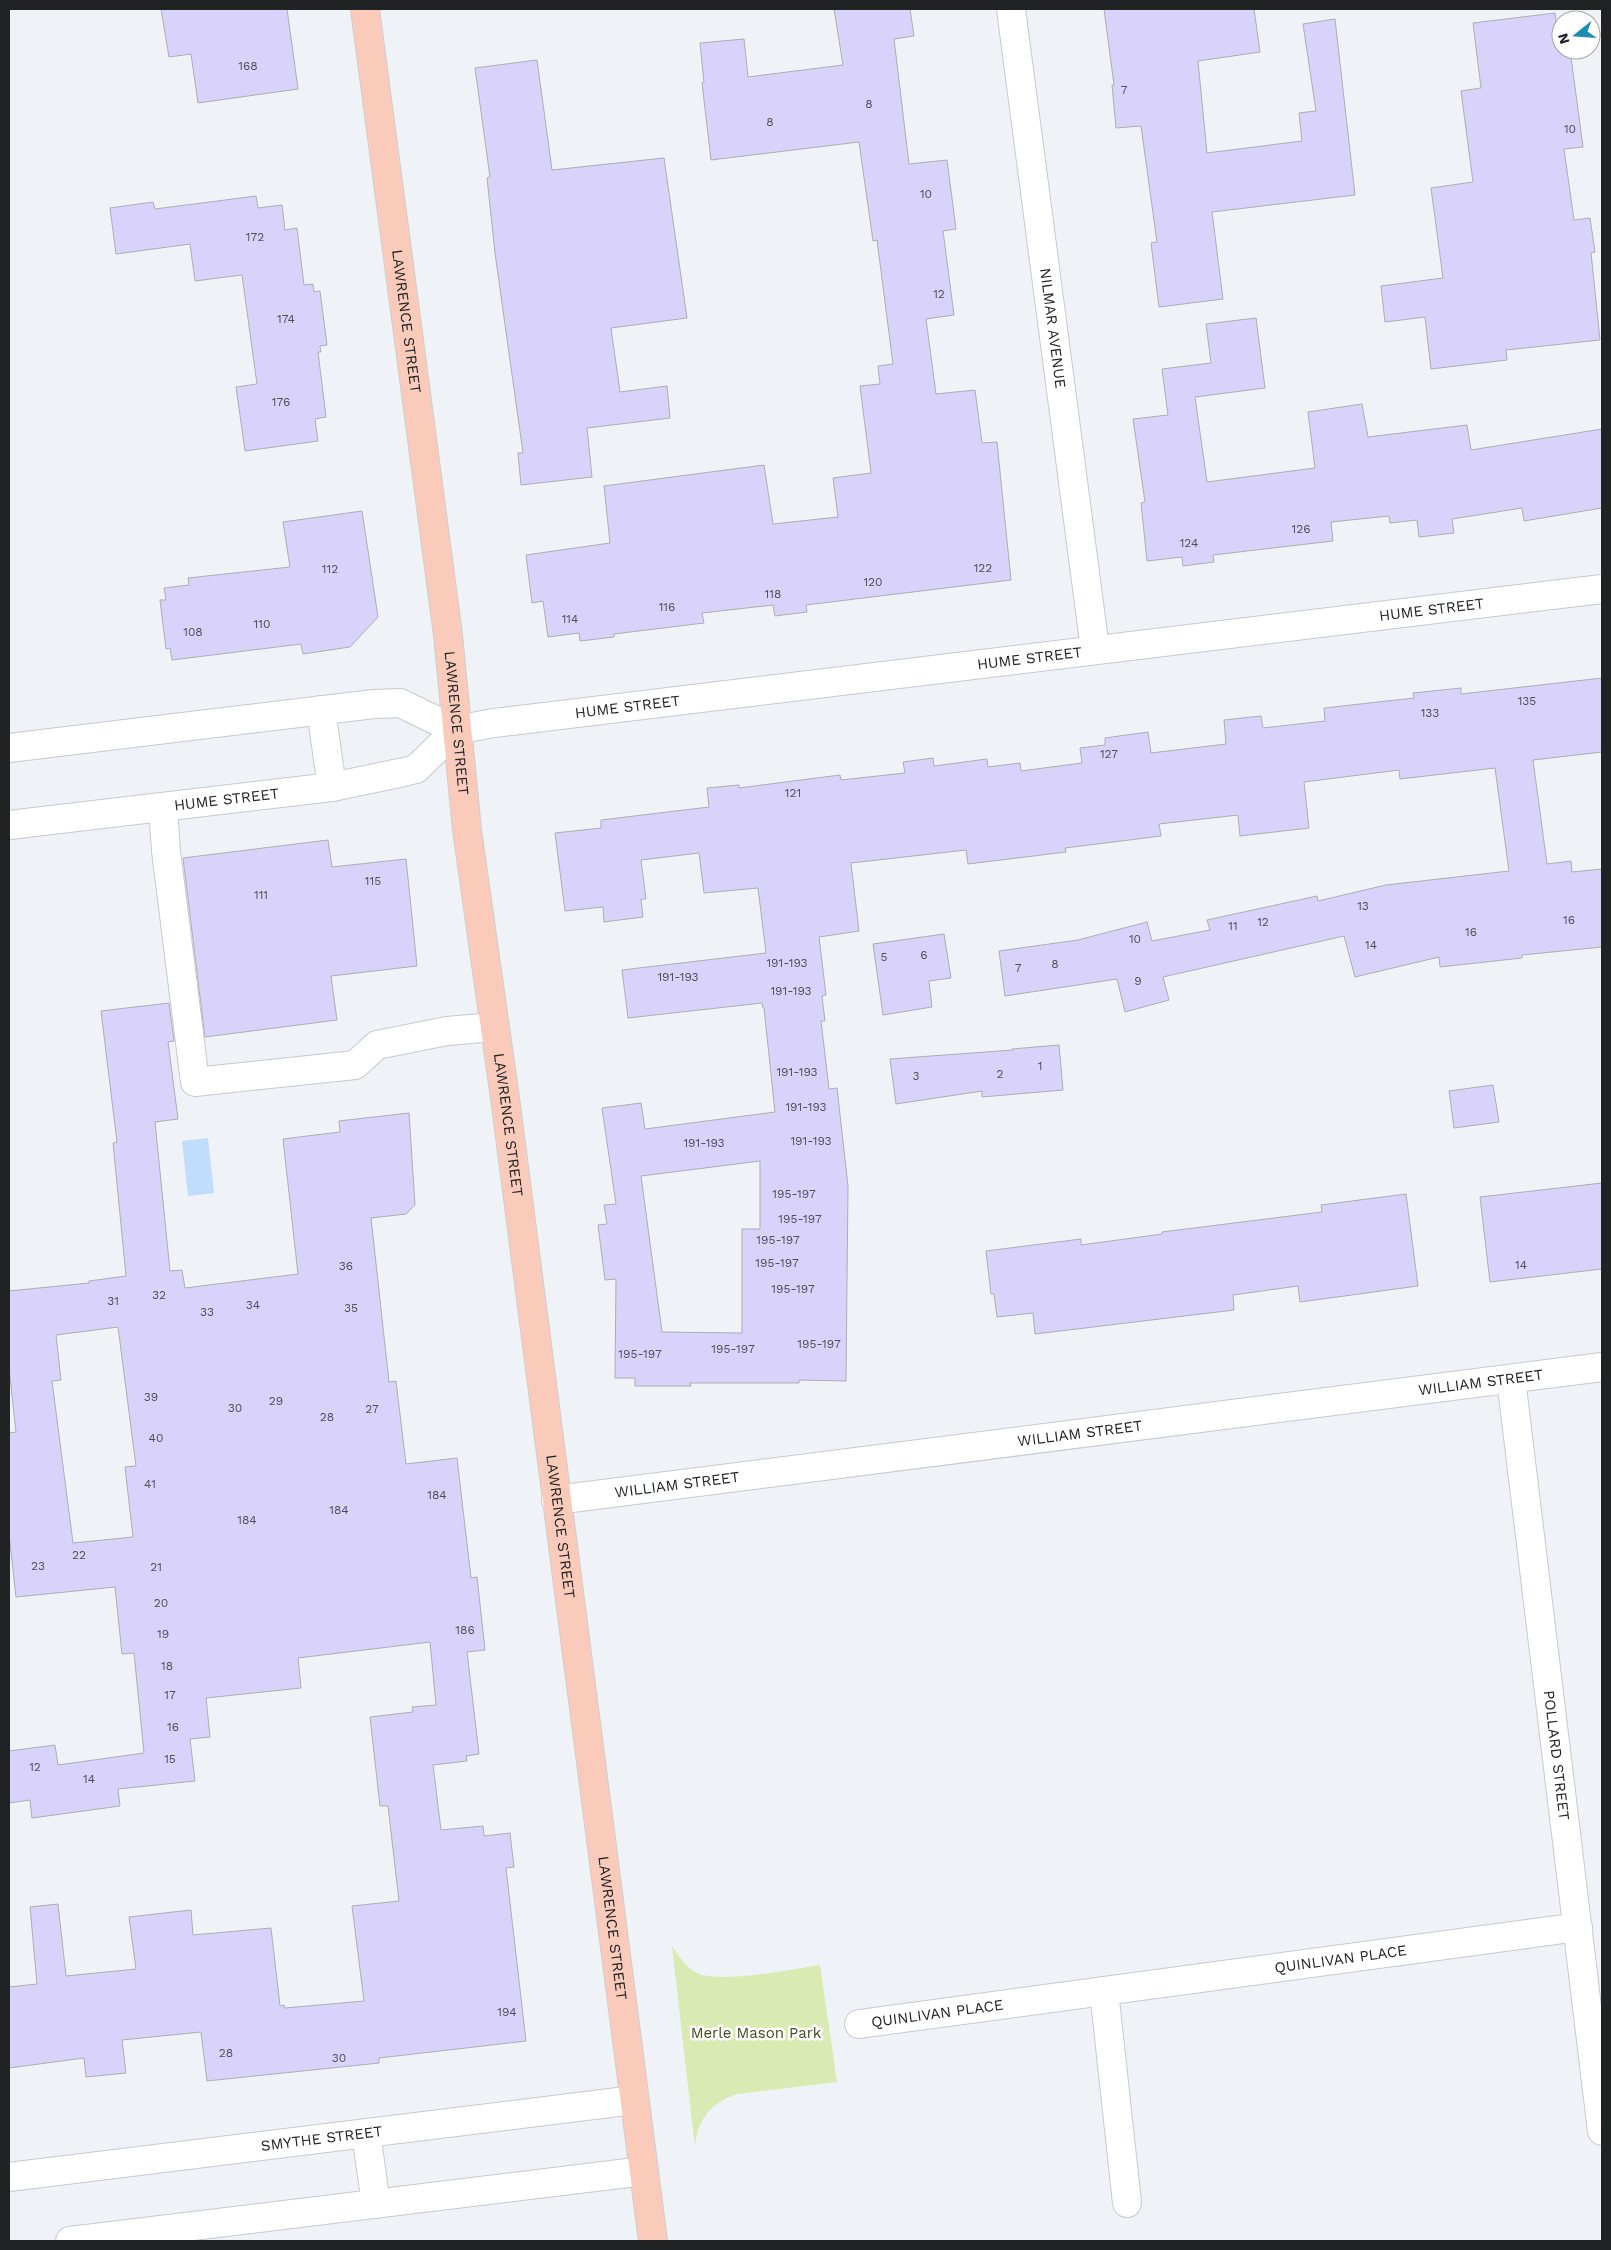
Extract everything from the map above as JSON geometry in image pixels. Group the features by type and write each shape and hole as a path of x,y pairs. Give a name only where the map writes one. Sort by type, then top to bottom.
{"main road":[{"name":"LAWRENCE STREET","path":"365,9 448,635 467,830 653,2241"}],"street":[{"name":"NILMAR AVENUE","path":"1011,9 1095,649"},
{"name":"HUME STREET","path":"9,825 332,787 416,769 456,730 494,723 1602,589"},
{"path":"9,748 321,710 400,703 456,730"},
{"path":"321,710 332,787"},
{"path":"163,807 167,861 195,1082 355,1065 377,1045 447,1031 494,1027"},
{"name":"WILLIAM STREET","path":"556,1500 1602,1367"},
{"name":"POLLARD STREET","path":"1511,1378 1602,2131"},
{"name":"QUINLIVAN PLACE","path":"859,2024 1578,1927"},
{"path":"1104,1991 1127,2203"},
{"name":"SMYTHE STREET","path":"9,2177 634,2100"},
{"path":"366,2133 376,2204"},
{"path":"70,2241 644,2171"}],"green space":[{"name":"Merle Mason Park","path":"672,1946 688,1967 706,1976 737,1977 820,1965 837,2082 737,2094 728,2098 713,2107 702,2121 698,2129 695,2148"}],"water":[{"path":"208,1138 214,1193 188,1196 182,1141"}],"building":[{"path":"161,9 287,9 298,89 198,103 191,54 169,57"},
{"path":"834,9 910,9 914,36 894,39 909,164 947,160 956,229 943,231 954,315 926,319 936,394 975,390 982,443 997,442 1011,580 806,605 807,612 775,616 773,605 702,613 704,623 614,634 614,637 580,641 579,633 548,637 543,601 532,603 526,555 610,543 604,486 764,465 773,524 838,517 833,478 871,473 860,386 880,384 878,366 893,364 877,240 873,241 859,142 711,160 702,83 704,82 700,43 744,39 748,77 843,65"},
{"path":"1104,9 1254,9 1260,52 1198,61 1207,153 1302,141 1299,113 1316,111 1303,24 1335,19 1355,195 1212,212 1223,299 1159,307 1151,243 1157,242 1141,126 1116,128 1112,85 1114,85"},
{"path":"1551,13 1551,60 1571,60 1583,147 1564,149 1574,220 1590,218 1595,252 1591,253 1600,340 1506,350 1507,360 1431,369 1425,317 1385,322 1381,286 1443,278 1431,188 1473,182 1461,91 1481,88 1473,23"},
{"path":"537,60 552,170 664,158 687,318 611,328 620,392 667,386 670,418 587,428 592,477 521,485 518,453 523,453 495,253 487,178 490,177 475,68"},
{"path":"256,196 258,208 282,205 285,230 297,228 304,285 313,284 314,292 320,291 327,345 320,346 321,352 318,352 326,417 315,419 318,441 245,451 236,387 257,384 242,275 195,281 190,244 116,254 110,208 153,202 155,209"},
{"path":"1256,318 1265,388 1195,397 1207,482 1315,468 1308,412 1362,404 1368,437 1467,425 1471,450 1602,429 1602,508 1524,521 1522,508 1452,519 1454,533 1419,537 1417,520 1390,523 1389,516 1331,522 1333,541 1213,555 1214,562 1183,566 1182,557 1147,561 1141,503 1145,502 1133,419 1168,415 1162,369 1211,363 1206,324"},
{"path":"362,511 378,617 350,647 303,654 301,644 172,660 170,648 166,649 160,600 166,600 164,588 189,585 188,578 290,567 283,522"},
{"path":"1602,678 1602,752 1533,760 1547,864 1571,861 1572,872 1602,869 1602,947 1522,955 1522,958 1440,967 1439,957 1355,977 1344,936 1163,977 1169,1000 1125,1012 1117,979 1005,996 999,951 1078,940 1147,922 1152,941 1210,930 1207,920 1317,896 1318,901 1386,885 1509,871 1495,768 1400,779 1399,770 1304,782 1309,828 1240,836 1238,815 1159,824 1161,836 1065,848 1066,852 968,864 966,850 851,863 859,931 819,937 826,995 822,996 825,1021 821,1021 829,1089 837,1088 848,1186 846,1381 799,1380 799,1383 690,1383 691,1386 635,1386 635,1378 615,1378 616,1279 605,1280 598,1225 607,1224 604,1205 616,1204 602,1108 641,1103 645,1129 775,1112 762,1003 628,1018 622,970 766,953 758,888 704,893 699,853 641,860 646,899 641,899 643,917 604,922 603,907 565,911 555,833 601,828 601,820 709,807 707,788 739,785 739,788 840,775 841,780 905,773 903,762 933,758 934,766 987,759 988,767 1020,763 1021,771 1082,763 1080,748 1105,745 1105,738 1148,732 1151,753 1226,744 1224,720 1261,716 1263,728 1325,721 1324,708 1414,698 1413,693 1461,688 1461,694","holes":["760,1161 760,1229 742,1229 742,1333 662,1332 641,1176"]},
{"path":"328,840 332,867 406,859 417,966 331,976 337,1020 205,1037 183,858"},
{"path":"944,934 951,978 929,981 932,1007 883,1015 873,944"},
{"path":"169,1003 174,1041 168,1042 178,1119 155,1122 170,1271 182,1270 185,1288 298,1274 283,1139 340,1132 339,1121 409,1113 415,1205 406,1214 371,1218 389,1382 396,1381 406,1464 457,1458 471,1578 477,1577 485,1650 467,1652 479,1754 466,1756 467,1761 433,1765 441,1830 483,1826 484,1836 510,1833 514,1867 506,1868 526,2041 379,2058 379,2063 207,2081 201,2032 122,2040 126,2073 86,2077 84,2058 9,2068 9,1987 37,1984 30,1907 58,1904 66,1976 136,1969 129,1917 191,1910 193,1935 271,1928 280,2006 284,2005 285,2008 364,2001 352,1906 399,1901 388,1806 380,1806 370,1717 413,1712 412,1707 436,1705 430,1642 298,1658 301,1688 206,1698 210,1737 190,1739 195,1781 118,1789 120,1806 32,1818 30,1800 9,1803 9,1751 55,1745 58,1765 144,1753 134,1653 122,1654 115,1587 16,1597 9,1534 9,1433 16,1432 9,1368 9,1291 89,1283 89,1281 126,1276 113,1143 117,1142 101,1011","holes":["118,1327 136,1466 125,1467 133,1537 73,1543 52,1381 61,1380 56,1335"]},
{"path":"1059,1045 1063,1090 982,1097 982,1091 896,1104 890,1059"},
{"path":"1493,1085 1499,1122 1454,1128 1449,1091"},
{"path":"1602,1183 1602,1269 1490,1282 1480,1197"},
{"path":"1406,1194 1418,1286 1300,1302 1298,1286 1233,1295 1234,1310 1035,1334 1033,1313 997,1317 994,1294 991,1294 986,1251 1081,1239 1081,1245 1162,1234 1162,1232 1322,1212 1321,1205"}]}
